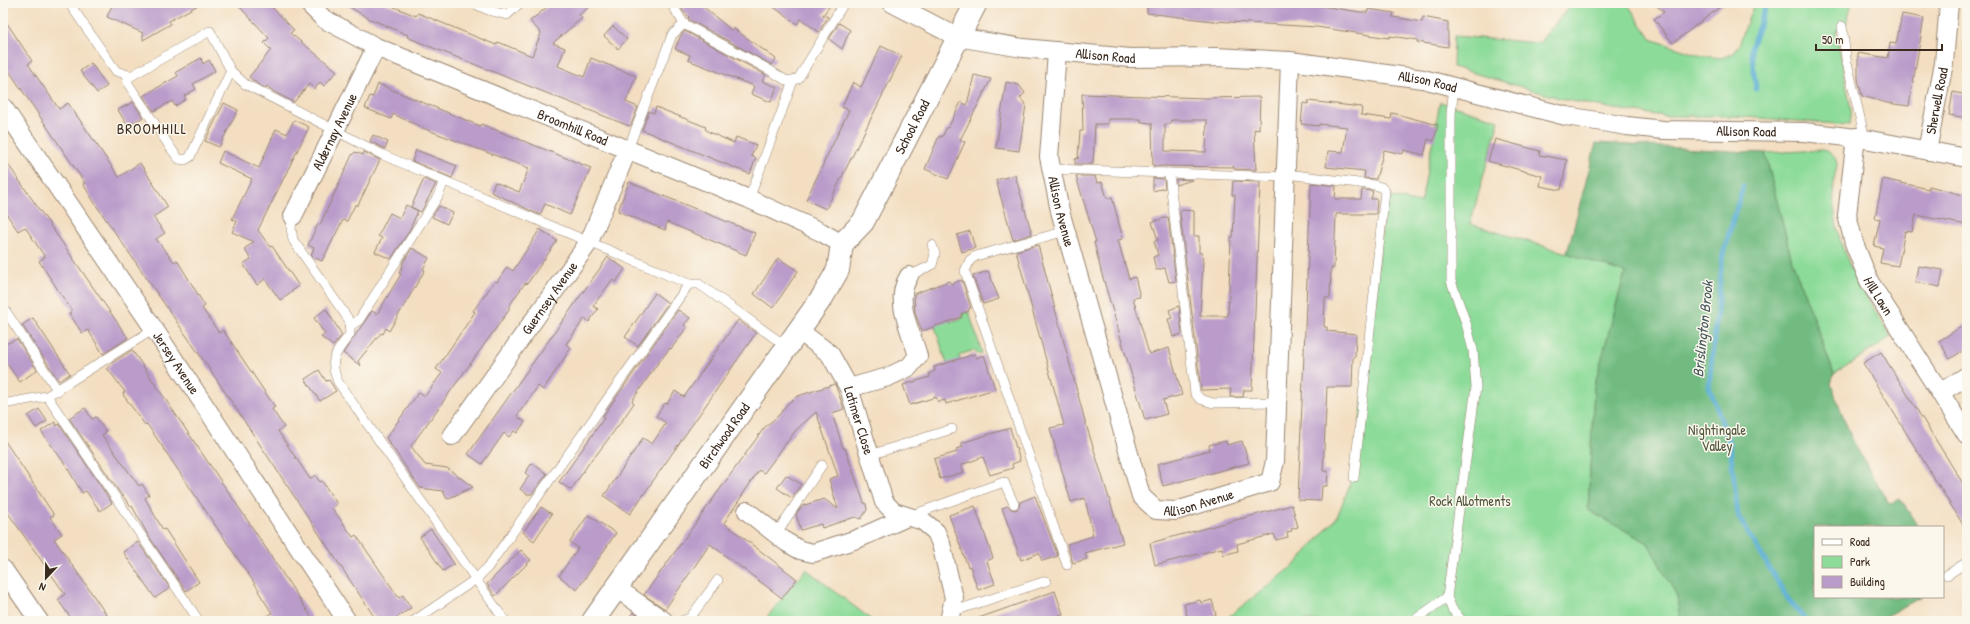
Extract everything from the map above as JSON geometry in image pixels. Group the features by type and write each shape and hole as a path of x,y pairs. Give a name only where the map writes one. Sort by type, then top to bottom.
{"street":[{"name":"Broomhill Road","path":"308,3 324,19 376,47 749,199 821,232 842,244"},
{"name":"Allison Road","path":"892,3 957,37 1057,52 1130,58 1216,57 1290,61 1391,74 1454,86 1566,116 1627,126 1663,130 1804,132 1860,138 1967,158"},
{"name":"School Road","path":"842,244 863,222 957,37 976,3"},
{"name":"Sherwell Road","path":"1927,151 1944,63 1949,3"},
{"name":"Aldernay Avenue","path":"293,216 376,47"},
{"name":"Allison Avenue","path":"1057,52 1049,157 1066,231 1141,496 1156,510 1176,511 1270,482 1275,462 1287,176 1290,61"},
{"name":"Jersey Avenue","path":"3,107 154,329 347,621"},
{"name":"Hill Lawn","path":"1860,138 1847,215 1854,243 1869,281 1967,435"},
{"name":"Guernsey Avenue","path":"452,436 589,242 628,149"},
{"name":"Birchwood Road","path":"594,621 823,296 838,270 842,244"},
{"path":"849,388 888,377 909,367 918,356 902,306 903,285 909,276"},
{"name":"Latimer Close","path":"792,339 830,354 849,388 884,502 894,512 923,521 936,532 941,544 954,598 950,616"},
{"path":"1941,392 1967,376"},
{"path":"747,511 776,534 800,550 813,553 856,539 907,517"},
{"path":"3,569 39,621"},
{"path":"616,588 664,621"}],"lane":[{"path":"70,3 116,72 126,76 131,76 210,31 231,71 245,84 335,132 444,181 689,284 699,284 792,339"},
{"path":"473,3 488,10 507,15 520,3"},
{"path":"671,3 684,24 766,68 787,81 798,80 844,3"},
{"path":"628,149 672,35 684,24"},
{"path":"1842,26 1860,138"},
{"path":"126,76 129,85 172,150 179,159 185,160 190,157 231,71"},
{"path":"749,199 793,81"},
{"path":"1454,86 1451,114 1451,281 1466,322 1473,350 1476,387 1447,597 1452,608 1462,621"},
{"path":"1052,169 1287,176 1374,185 1381,187 1385,191 1354,478"},
{"path":"1169,173 1195,393 1200,399 1213,403 1277,402"},
{"path":"349,327 359,320 438,196 444,181"},
{"path":"293,216 291,228 293,240 349,320 350,334 336,353 332,368 338,382 506,621"},
{"path":"1066,231 976,256 970,260 966,272 1067,565"},
{"path":"909,276 932,265 935,254 932,245"},
{"path":"414,621 476,579 488,567 689,284"},
{"path":"3,307 58,391"},
{"path":"3,404 47,396 58,391 154,329"},
{"path":"47,396 199,621"},
{"path":"870,455 952,429"},
{"path":"776,534 822,465"},
{"path":"907,517 1004,482 1014,504"},
{"path":"1947,575 1967,562"},
{"path":"682,621 690,618 718,580"},
{"path":"950,616 1046,581"},
{"path":"1413,621 1447,597"}],"green space":[{"path":"1576,3 1627,3 1651,39 1698,55 1721,58 1732,54 1739,45 1754,3 1852,3 1845,28 1836,31 1851,109 1849,125 1732,116 1664,116 1609,108 1566,100 1453,67 1454,36 1539,43 1569,7"},
{"name":"Rock Allotments","path":"1440,102 1499,120 1470,224 1625,272 1594,387 1588,510 1648,543 1677,596 1680,621 1223,621 1296,564 1337,517 1354,474 1386,196 1421,203"},
{"name":"Nightingale Valley","path":"1596,143 1765,153 1792,261 1834,374 1831,384 1851,437 1889,504 1900,498 1917,526 1814,526 1814,598 1919,598 1878,621 1680,621 1677,596 1648,543 1588,510 1594,387 1625,273 1567,253"},
{"path":"1822,150 1832,154 1837,163 1834,181 1834,206 1839,237 1844,252 1858,282 1891,337 1834,374 1792,261 1765,153"},
{"path":"969,312 982,353 977,354 975,350 959,355 960,359 947,364 934,324 949,319 950,322 963,318 962,314"},
{"path":"806,569 873,621 764,621"}],"building":[{"path":"113,3 202,3 169,21 171,24 143,40 143,33 107,17"},
{"path":"236,3 268,3 294,30 290,33 337,71 324,86 320,82 315,89 309,84 294,102 274,92 267,86 265,88 259,85 249,77 271,50 264,43 269,38"},
{"path":"343,3 385,3 416,16 418,13 496,45 498,42 532,56 541,33 530,21 552,3 594,3 579,15 582,18 553,43 565,48 558,66 584,77 591,58 636,76 626,102 638,107 631,125 629,126 407,37 408,35 368,18"},
{"path":"688,3 699,3 731,30 733,28 776,59 772,65 688,19 689,17 682,10"},
{"path":"768,3 832,3 823,15 828,17 819,32 801,19 797,24"},
{"path":"1147,3 1302,3 1360,12 1368,12 1368,9 1394,13 1393,17 1422,22 1423,17 1448,22 1448,47 1417,42 1418,40 1390,36 1389,38 1317,27 1213,21 1147,13"},
{"path":"1653,3 1725,3 1673,43 1654,19 1664,12"},
{"path":"1902,14 1924,18 1909,106 1887,103 1862,96 1858,79 1858,53 1888,58 1890,43 1896,44"},
{"path":"3,17 32,61 28,64 59,109 68,103 119,177 140,163 168,207 153,217 165,233 156,239 174,262 177,260 205,306 202,308 219,333 223,330 275,407 272,409 284,427 278,431 310,479 315,475 320,482 322,481 337,504 332,508 353,537 356,535 399,598 403,595 411,608 391,621 377,621 217,380 96,205 83,184 85,183 3,62"},
{"path":"839,23 850,30 842,49 829,39"},
{"path":"613,26 627,39 618,49 604,36"},
{"path":"685,31 766,75 762,81 777,87 771,102 751,94 754,86 688,60 690,55 675,49 681,35"},
{"path":"881,46 902,56 826,209 806,200 849,110 842,107 853,82 861,87"},
{"path":"201,58 203,64 209,60 215,71 193,84 196,89 184,96 186,99 175,106 172,101 154,111 143,96 178,76 176,72"},
{"path":"91,63 107,86 97,93 80,71"},
{"path":"974,75 991,79 960,140 965,142 948,179 925,169 939,136 942,137 947,127 948,128 961,102 967,105"},
{"path":"1006,82 1019,85 1025,93 1020,98 1026,105 1019,151 996,148"},
{"path":"378,84 480,126 481,124 591,168 570,215 545,204 540,215 491,192 495,182 519,192 529,168 425,129 393,114 391,119 365,108 370,96 373,97"},
{"path":"1953,92 1967,95 1967,118 1949,115"},
{"path":"1082,94 1207,98 1260,97 1259,130 1254,129 1256,170 1234,169 1234,167 1153,166 1152,123 1141,122 1141,119 1108,119 1108,124 1095,124 1093,164 1075,164 1075,159 1079,158 1080,131 1083,131","holes":["1171,120 1207,120 1206,152 1165,151 1165,124 1171,124"]},
{"path":"1308,101 1362,107 1361,115 1391,119 1392,113 1438,125 1434,141 1428,139 1424,155 1404,150 1403,154 1384,150 1376,179 1364,178 1365,171 1326,167 1328,151 1343,152 1347,127 1301,124 1303,103 1308,104"},
{"path":"133,102 143,117 128,126 118,110"},
{"path":"224,103 238,110 219,147 205,141"},
{"path":"656,107 706,127 705,129 709,132 734,143 736,137 756,145 751,156 756,158 750,174 642,130 649,111 654,113"},
{"path":"294,120 309,127 258,230 270,247 272,246 299,286 280,300 265,279 257,285 243,264 251,259 244,249 254,242 232,232 237,221 232,219 252,179 218,163 223,151 259,168 276,129 287,134"},
{"path":"373,135 388,142 385,149 370,141"},
{"path":"1495,139 1540,151 1539,155 1567,160 1561,190 1540,186 1542,176 1488,161"},
{"path":"416,150 457,166 452,178 412,161"},
{"path":"355,152 363,155 364,152 380,160 358,205 355,205 347,221 343,220 322,261 311,256 314,248 308,245 318,224 320,225 352,155"},
{"path":"3,157 128,338 103,354 88,330 82,333 69,313 72,311 39,261 45,257 25,227 18,231 3,209"},
{"path":"1015,175 1032,234 1013,240 996,180"},
{"path":"1076,176 1095,176 1097,183 1102,182 1107,198 1112,197 1123,239 1118,240 1129,279 1135,277 1140,297 1133,298 1149,354 1169,348 1182,395 1163,400 1167,414 1145,420 1101,271 1094,242 1096,242"},
{"path":"1153,178 1164,179 1165,188 1153,191"},
{"path":"424,179 436,184 421,212 411,207"},
{"path":"1176,179 1192,180 1176,185"},
{"path":"1883,179 1929,189 1929,186 1967,196 1967,225 1916,215 1912,232 1905,231 1898,266 1880,263 1883,248 1874,246 1880,219 1875,218"},
{"path":"1233,181 1260,182 1252,390 1244,390 1243,397 1230,397 1231,389 1201,390 1180,213 1182,210 1194,211 1194,236 1199,236 1199,253 1202,253 1203,262 1200,316 1228,316 1231,237 1233,237 1235,195 1232,195"},
{"path":"629,182 755,233 746,255 667,222 665,230 618,211"},
{"path":"1311,183 1336,186 1335,199 1361,199 1362,190 1373,191 1371,199 1377,199 1376,214 1336,214 1334,268 1331,268 1330,298 1325,298 1324,327 1327,327 1327,331 1356,334 1355,357 1353,357 1352,387 1327,387 1323,471 1328,471 1327,486 1322,486 1321,501 1298,500"},
{"path":"406,205 418,211 408,233 391,259 375,252 382,238 378,236 390,213 400,218"},
{"path":"439,206 453,213 447,224 432,217"},
{"path":"1168,217 1176,281 1169,282 1165,268 1156,270 1153,257 1158,255 1154,241 1158,240 1152,222"},
{"path":"540,229 557,241 527,284 525,283 509,306 509,310 411,446 425,465 447,468 473,487 447,499 443,491 420,488 386,438 419,392 425,396 442,373 436,369 475,312 473,311 495,281 497,282 507,267 513,271"},
{"path":"970,231 975,248 962,252 957,235"},
{"path":"1038,245 1085,421 1123,543 1085,553 1087,559 1073,563 1067,544 1093,536 1085,498 1071,502 1050,428 1064,425 1016,251"},
{"path":"412,248 429,258 423,269 425,270 389,331 386,328 383,334 381,333 358,361 361,366 343,353 372,311 377,314 401,274 399,273 403,265 402,264"},
{"path":"608,257 625,269 616,282 612,280 593,306 598,309 589,322 585,318 566,344 571,348 543,390 538,386 517,416 525,422 517,433 514,431 509,437 504,433 482,464 468,454"},
{"path":"778,258 798,271 773,308 754,294"},
{"path":"1918,266 1943,270 1940,287 1915,282"},
{"path":"988,271 999,299 983,304 973,276"},
{"path":"962,280 971,308 968,309 969,311 961,314 962,317 922,331 915,313 914,294 949,281 951,284"},
{"path":"655,293 668,303 638,346 625,337"},
{"path":"1179,306 1182,334 1173,337 1168,319 1172,318 1169,310"},
{"path":"326,309 342,335 333,346 321,337 325,334 314,318"},
{"path":"678,310 690,318 684,325 687,327 671,349 670,348 655,367 632,401 634,403 594,458 593,457 571,490 559,482 605,417 603,416"},
{"path":"33,318 70,374 59,381 22,325"},
{"path":"738,320 756,333 630,514 604,496 643,438 652,444 666,423 656,416 665,403 667,404 675,391 684,397"},
{"path":"1967,323 1967,348 1950,359 1939,341"},
{"path":"17,339 37,370 20,382 3,358 3,345"},
{"path":"132,350 314,621 260,621 272,613 258,591 259,590 147,424 145,425 124,396 123,393 125,392 107,368 111,365 110,364"},
{"path":"1881,352 1967,490 1967,531 1863,363"},
{"path":"975,354 976,358 984,355 995,389 946,404 945,400 938,402 936,397 910,405 903,385 930,377 929,374 935,371 934,367"},
{"path":"319,370 326,381 329,380 336,391 320,401 305,379"},
{"path":"835,384 844,409 832,413 843,448 845,448 864,503 866,504 867,510 861,519 855,517 822,528 821,524 801,530 796,514 802,506 824,499 838,509 829,479 838,476 816,412 796,430 764,473 759,470 724,523 797,579 782,598 710,544 665,609 644,595 764,428 779,415 788,403 798,396"},
{"path":"85,408 92,419 96,417 106,432 102,435 139,486 142,484 149,495 145,498 163,530 165,529 199,582 186,591 148,535 132,506 131,507 122,496 69,418"},
{"path":"39,409 47,421 36,428 28,416"},
{"path":"55,422 57,426 59,424 112,503 100,511 86,491 82,493 65,464 41,431"},
{"path":"1010,428 1020,461 1012,464 1013,468 990,475 983,457 961,465 964,472 940,479 934,459 957,452 956,449 963,447 961,443"},
{"path":"3,438 54,515 50,517 62,534 54,539 111,621 73,621 58,600 65,594 8,513 3,517"},
{"path":"1226,441 1227,445 1242,441 1249,463 1163,486 1157,464 1210,450 1209,445"},
{"path":"532,463 547,474 532,494 527,494 520,489 529,476 525,473"},
{"path":"786,475 801,484 792,498 777,488"},
{"path":"1035,496 1058,556 1042,561 1039,553 1021,560 1002,508 1008,506 1011,509 1016,510 1019,507 1020,502"},
{"path":"1292,505 1298,527 1287,532 1288,537 1276,540 1274,534 1237,544 1238,551 1223,555 1222,548 1155,565 1150,543"},
{"path":"975,506 993,558 987,561 995,584 978,590 949,515"},
{"path":"541,507 552,514 534,541 523,532"},
{"path":"588,515 616,533 577,590 559,576 578,548 570,542"},
{"path":"431,529 454,564 443,571 420,537"},
{"path":"138,542 170,588 155,598 123,552"},
{"path":"521,550 531,560 495,596 487,584"},
{"path":"1055,591 1063,614 1044,621 977,621 976,619"},
{"path":"1200,600 1201,603 1212,600 1216,615 1205,619 1206,621 1188,621 1184,604"},
{"path":"633,612 645,621 627,621"}],"waterway":[{"name":"Brislington Brook","path":"1756,89 1751,48 1767,3"},
{"name":"Brislington Brook","path":"1743,186 1723,254 1709,386 1730,445 1738,516 1788,599 1806,621"}],"district":[{"name":"BROOMHILL","path":"152,129"}]}
